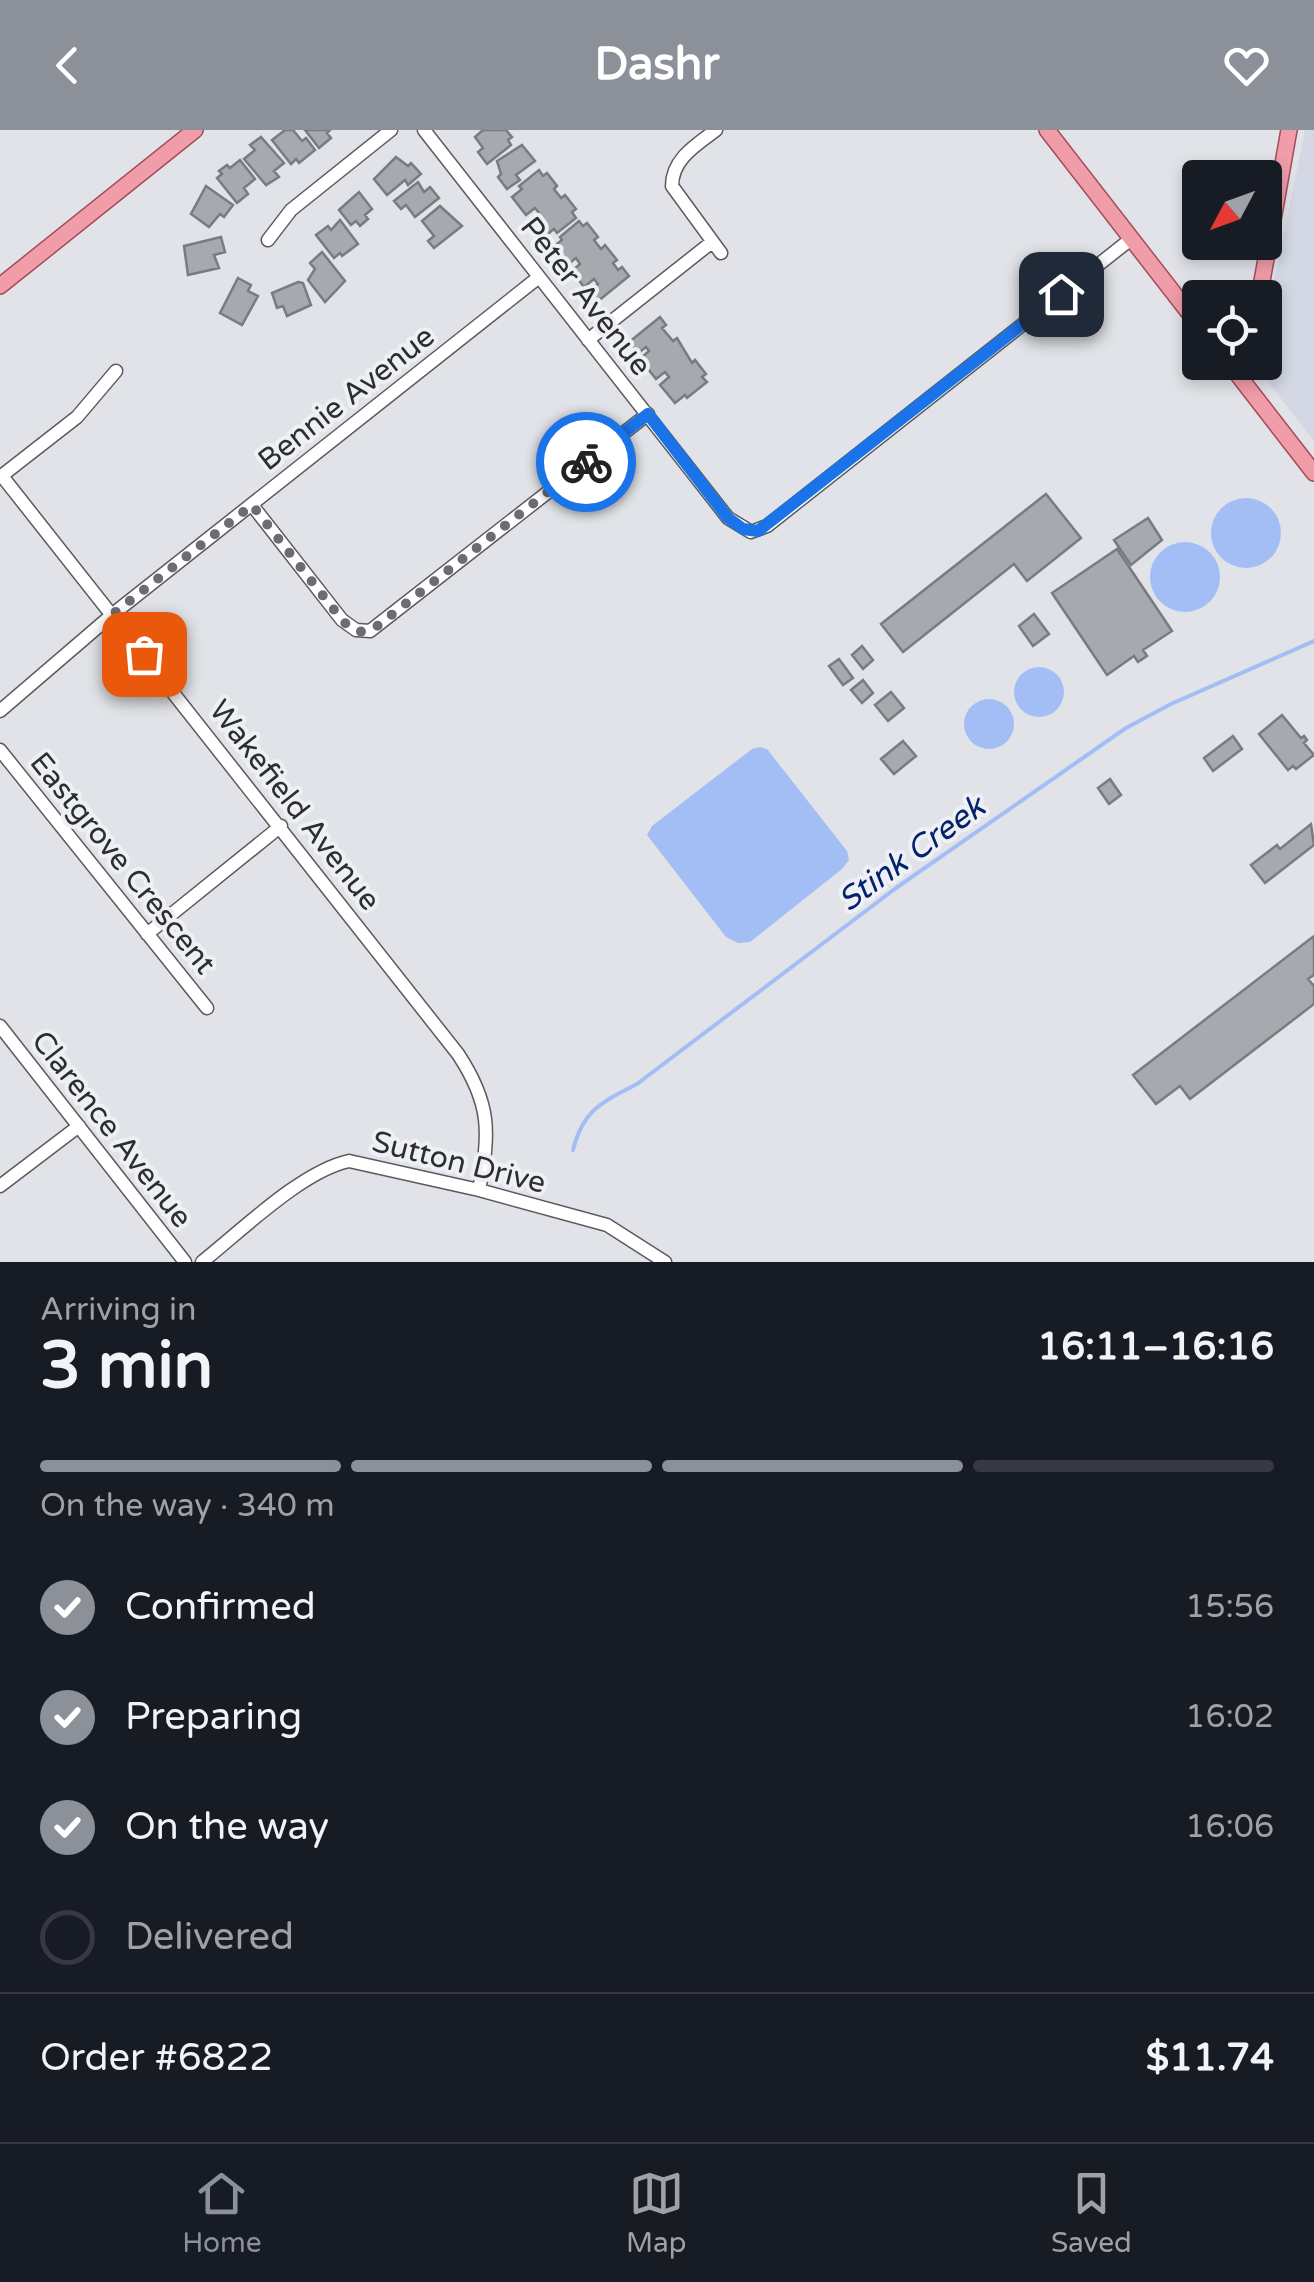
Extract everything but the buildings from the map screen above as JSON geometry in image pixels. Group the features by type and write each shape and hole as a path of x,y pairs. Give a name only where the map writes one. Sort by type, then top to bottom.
{"main road":[{"path":"0,286 196,130"},
{"path":"1047,130 1182,305"},
{"path":"1262,280 1290,130"},
{"path":"1242,380 1314,473"}],"street":[{"path":"268,240 292,210 391,130"},
{"name":"Peter Avenue","path":"424,130 728,518 743,529 758,531 1131,238"},
{"path":"588,340 717,248 672,186 672,174 690,150 716,130"},
{"name":"Bennie Avenue","path":"0,711 113,614 539,277"},
{"path":"1,476 88,407 116,372"},
{"path":"252,505 342,620 356,630 370,631 648,414"},
{"name":"Wakefield Avenue","path":"1,476 458,1054 479,1088 488,1128 480,1190"},
{"name":"Eastgrove Crescent","path":"0,750 206,1008"},
{"path":"147,934 280,826"},
{"name":"Clarence Avenue","path":"0,1026 185,1262"},
{"path":"0,1186 78,1126"},
{"name":"Sutton Drive","path":"202,1262 308,1179 337,1163 362,1162 607,1225 665,1262"}],"shaded area":[{"path":"1305,130 1314,130 1314,441 1266,380 1282,380 1282,280 1274,280 1278,260 1282,260 1282,242"}],"water":[{"path":"1246,498 1260,500 1271,508 1279,519 1279,547 1271,558 1260,566 1246,568 1232,566 1221,558 1213,547 1211,533 1213,519 1221,508 1232,500"},
{"path":"1185,542 1199,544 1210,552 1218,563 1218,591 1210,602 1199,610 1185,612 1171,610 1160,602 1152,591 1150,577 1152,563 1160,552 1171,544"},
{"path":"1039,667 1057,674 1064,692 1057,710 1039,717 1021,710 1014,692 1021,674"},
{"path":"989,699 1007,706 1014,724 1007,742 989,749 971,742 964,724 971,706"},
{"path":"752,749 767,749 847,851 849,860 750,942 738,943 726,937 647,835 652,826"}],"waterway":[{"name":"Stink Creek","path":"573,1150 582,1125 604,1102 637,1084 896,888 1126,728 1314,641"}],"way so far":[{"path":"144,654 113,614 252,505 342,620 356,630 370,631 586,462"}],"route":[{"path":"586,462 648,414 728,518 743,529 758,531 1061,294"}]}
